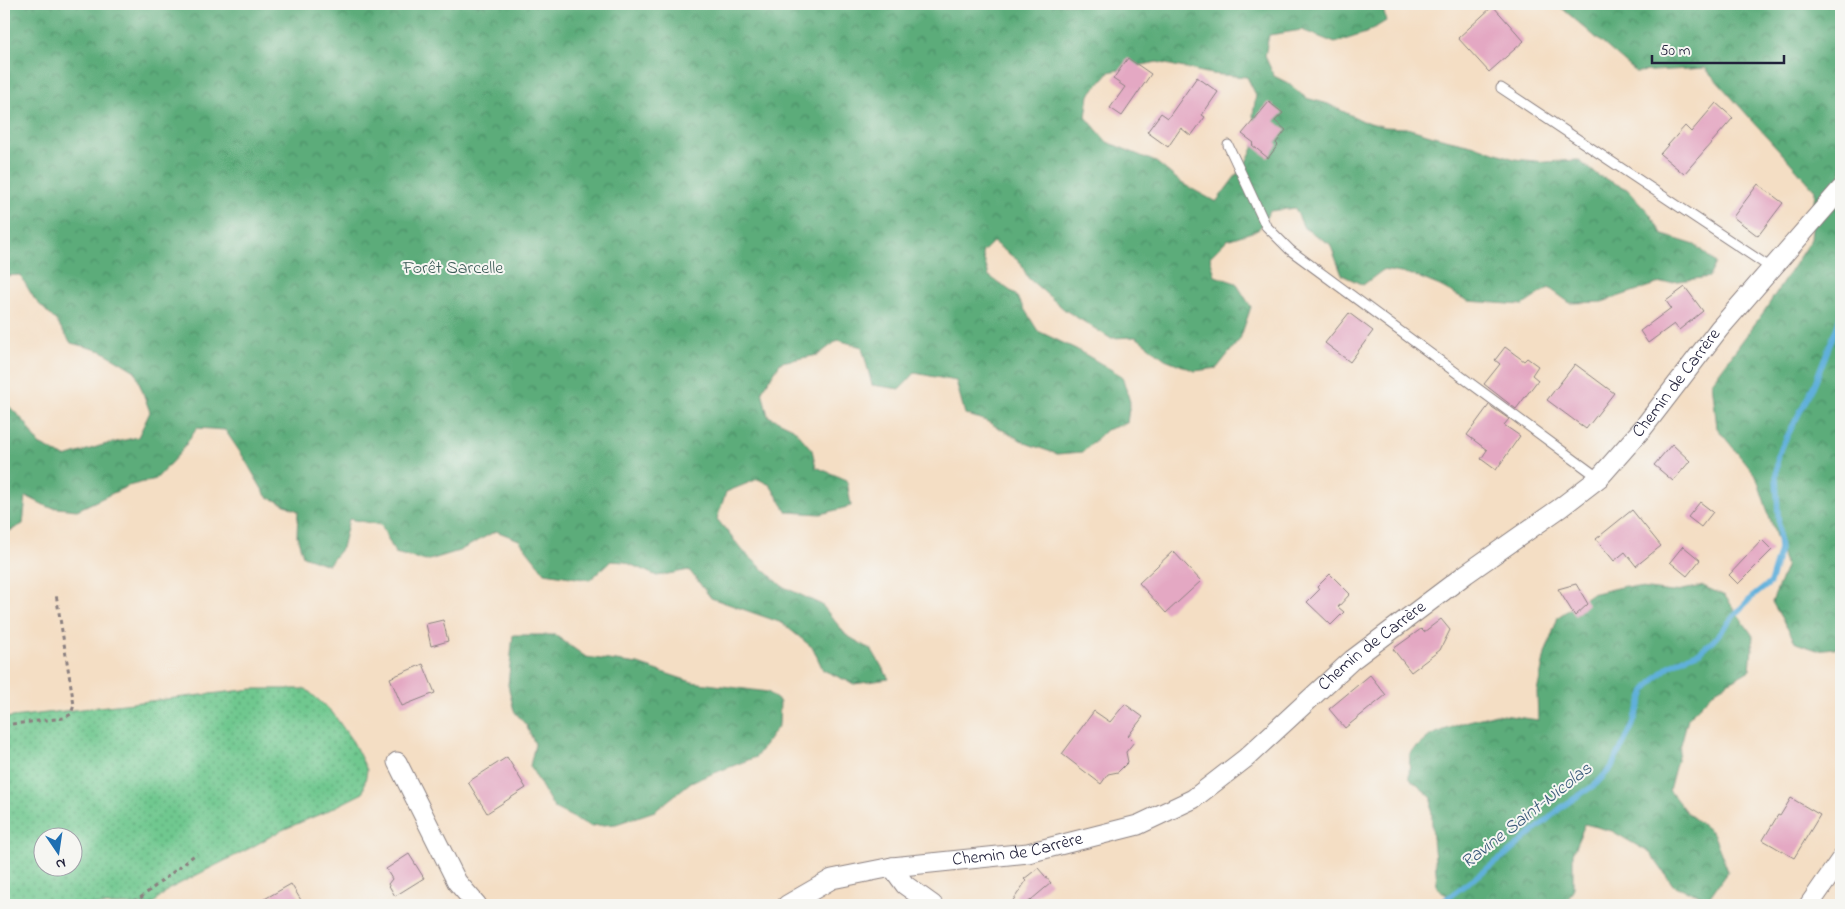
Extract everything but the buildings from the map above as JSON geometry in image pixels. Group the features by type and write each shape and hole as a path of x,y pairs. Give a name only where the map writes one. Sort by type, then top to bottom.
{"street":[{"name":"Chemin de Carrère","path":"787,905 832,879 892,867 1028,853 1138,825 1193,799 1246,758 1352,660 1466,574 1599,478 1643,428 1719,329 1770,268 1841,189"},
{"path":"397,762 457,882 477,905"},
{"path":"1809,905 1841,860"},
{"path":"892,867 904,885 933,905"}],"lane":[{"path":"1501,88 1770,268"},
{"path":"1228,145 1266,226 1290,250 1599,478"}],"path":[{"path":"4,725 64,718 71,714 74,705 56,594"},
{"path":"126,905 139,898 197,853"}],"green space":[{"name":"Forêt Sarcelle","path":"4,4 1382,4 1386,21 1366,33 1335,43 1302,30 1269,35 1265,56 1274,76 1288,83 1306,98 1328,104 1363,121 1385,127 1407,128 1480,147 1514,159 1546,162 1578,160 1599,176 1627,189 1650,214 1663,235 1695,245 1716,263 1709,277 1656,284 1602,302 1570,303 1549,288 1523,305 1468,301 1440,286 1413,275 1383,270 1363,285 1342,275 1330,244 1304,228 1295,208 1270,211 1258,230 1227,240 1210,257 1215,276 1236,283 1251,307 1240,339 1217,368 1195,371 1165,359 1136,337 1110,338 1065,310 1028,278 1020,262 993,242 982,253 989,276 1015,294 1038,331 1076,349 1122,376 1130,402 1127,423 1106,430 1083,452 1057,454 1028,444 986,421 965,414 956,381 915,373 900,389 872,385 862,347 838,340 818,355 781,362 762,391 768,416 793,428 812,450 816,467 847,480 851,506 821,514 787,512 770,485 758,479 726,492 717,519 743,551 782,586 822,605 846,635 872,650 889,679 854,684 823,670 813,648 782,623 711,598 689,570 657,576 625,562 611,561 590,580 545,573 519,540 496,531 459,551 426,561 395,553 381,525 349,519 342,548 328,565 303,556 297,536 298,511 266,496 225,430 197,428 180,453 156,479 128,486 77,510 48,507 26,496 23,524 4,534 4,401 25,422 39,444 65,457 103,445 138,437 150,412 135,371 102,351 71,343 57,322 35,300 20,275 4,276","holes":["1157,62 1211,74 1247,77 1256,95 1253,115 1258,138 1246,162 1216,202 1183,184 1156,162 1107,142 1086,117 1089,95 1109,72"]},
{"path":"1557,4 1841,4 1841,647 1817,650 1796,643 1772,602 1786,567 1756,476 1717,428 1712,382 1765,310 1811,239 1815,190 1705,68 1636,72"},
{"path":"1625,586 1672,592 1703,586 1725,596 1753,636 1750,670 1717,689 1688,718 1669,790 1686,812 1713,833 1728,871 1708,899 1673,885 1650,853 1612,831 1585,824 1573,852 1573,890 1565,905 1458,905 1437,887 1432,798 1409,778 1410,753 1431,735 1465,722 1496,714 1538,720 1537,692 1545,654 1558,617 1591,594"},
{"path":"513,635 555,635 586,657 638,664 692,682 768,692 780,702 779,725 756,757 691,782 655,811 616,824 590,826 554,808 530,766 535,744 526,725 514,711 508,685"},
{"path":"253,689 306,689 332,712 353,742 367,770 363,793 280,831 169,889 152,905 4,905 4,718"}],"waterway":[{"name":"Ravine Saint-Nicolas","path":"1438,905 1512,850 1563,806 1596,784 1611,768 1632,727 1645,691 1656,678 1668,667 1700,652 1714,640 1751,598 1770,583 1780,550 1776,476 1778,454 1814,385 1838,324 1841,311"}]}
